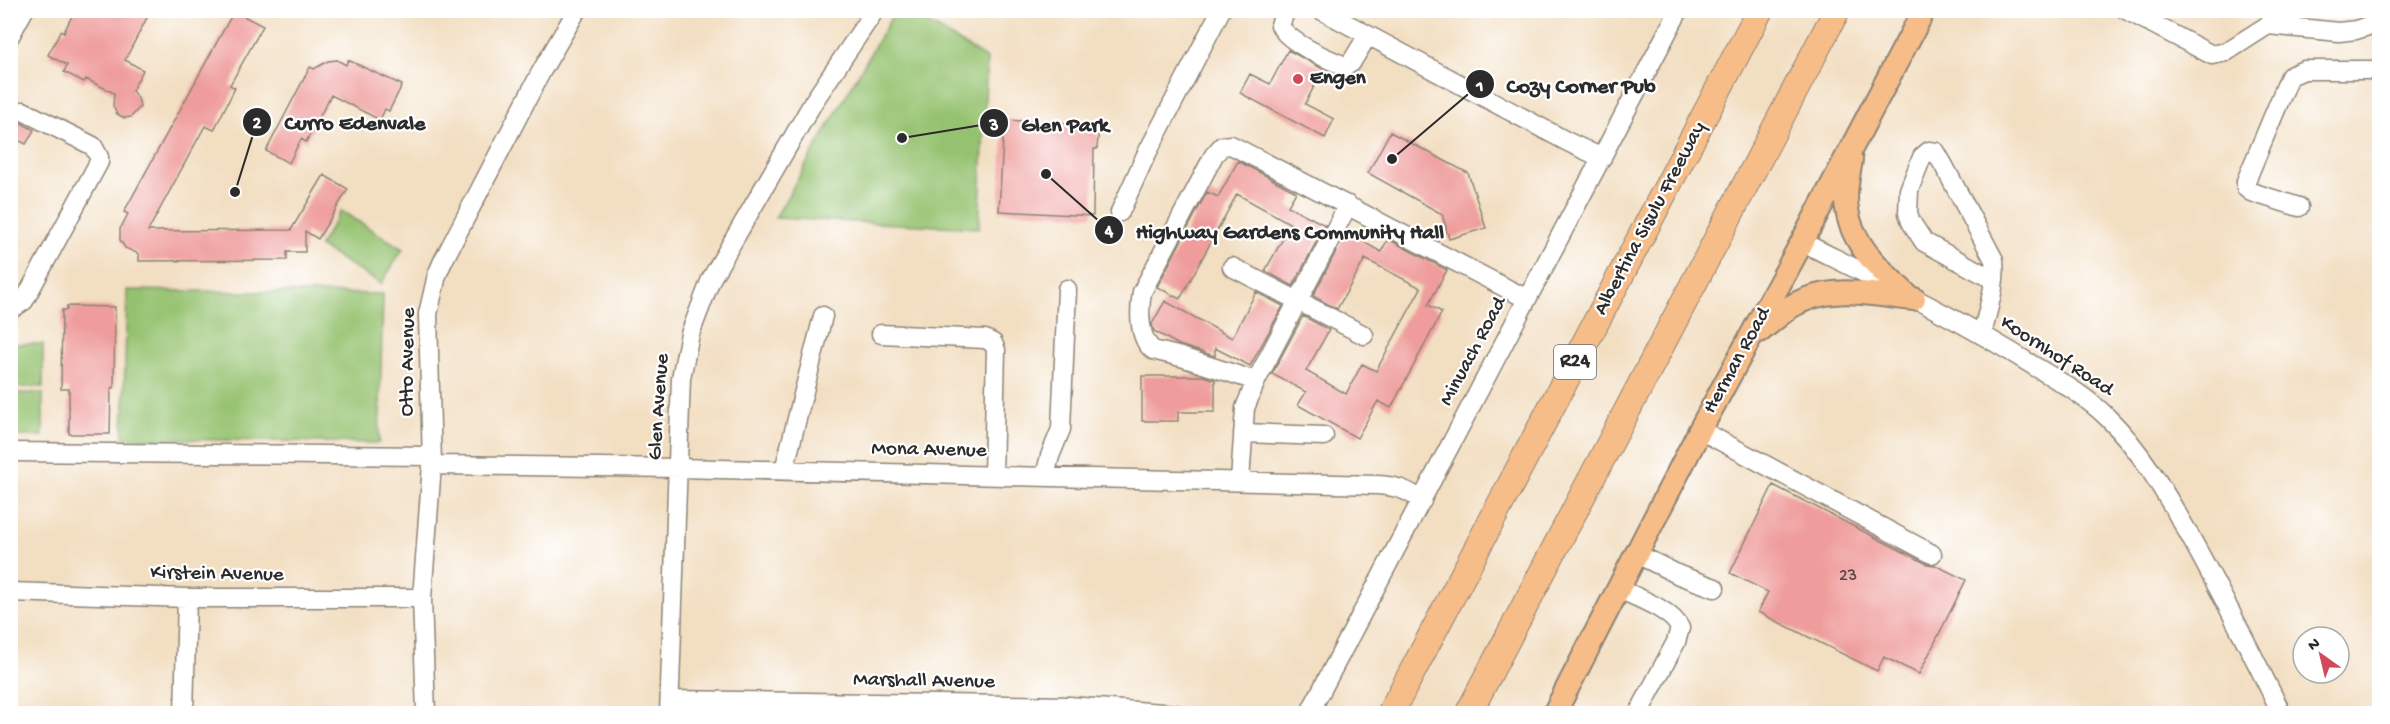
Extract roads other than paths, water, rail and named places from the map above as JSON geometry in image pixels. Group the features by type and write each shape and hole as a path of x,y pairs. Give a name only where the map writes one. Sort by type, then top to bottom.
{"highway":[{"name":"Albertina Sisulu Freeway","path":"1390,714 1761,10"},
{"path":"1468,714 1837,10"}],"main road":[{"name":"Herman Road","path":"1554,714 1700,430 1924,10"},
{"path":"1852,146 1846,196 1852,228 1858,243 1870,258 1910,296"},
{"path":"1751,338 1793,305 1821,294 1852,292 1910,296"}],"street":[{"path":"10,36 24,10"},
{"name":"Otto Avenue","path":"426,714 422,598 432,461 428,314 437,275 541,72 577,10"},
{"name":"Glen Avenue","path":"670,707 681,378 690,334 711,279 814,101 875,10"},
{"path":"1120,212 1145,157 1221,10"},
{"path":"1286,10 1280,25 1282,30 1296,42 1345,66 1351,63 1368,35"},
{"path":"1321,10 1602,158"},
{"name":"Minuach Road","path":"1310,714 1679,10"},
{"path":"2126,10 2212,55 2226,52 2268,25 2339,32 2356,30 2379,22"},
{"path":"2299,207 2251,192 2246,188 2246,182 2290,76 2304,70 2379,70"},
{"path":"10,310 24,301 99,162 93,146 15,107"},
{"path":"1256,381 1153,350 1142,335 1142,292 1214,155 1226,144 1527,299"},
{"path":"1982,335 1994,280 1995,270 1991,253 1940,159 1935,151 1929,151 1922,157 1909,190 1908,213 1914,228 1929,246 1994,280"},
{"path":"1240,482 1245,408 1256,381 1348,205"},
{"name":"Koornhof Road","path":"1802,242 1910,296 2021,357 2108,417 2129,442 2167,497 2220,590 2282,714"},
{"path":"1232,267 1364,335"},
{"path":"1045,476 1061,429 1067,289"},
{"path":"784,470 823,316"},
{"path":"881,334 985,339 993,343 996,350 993,476"},
{"path":"1700,430 1932,554"},
{"path":"1243,433 1324,435"},
{"name":"Mona Avenue","path":"10,452 1390,486 1410,492 1422,501"},
{"path":"1637,554 1679,575 1715,588"},
{"path":"1619,589 1656,607 1677,622 1680,631 1638,714"},
{"name":"Kirstein Avenue","path":"10,592 187,598 422,598"},
{"path":"184,714 187,598"},
{"name":"Marshall Avenue","path":"670,707 961,709 1069,706 1176,714"}],"place":[{"name":"Engen","path":"1298,79"},
{"name":"Glen Park","path":"902,138"},
{"name":"Cozy Corner Pub","path":"1392,159"},
{"name":"Highway Gardens Community Hall","path":"1046,174"},
{"name":"Curro Edenvale","path":"235,192"}]}
